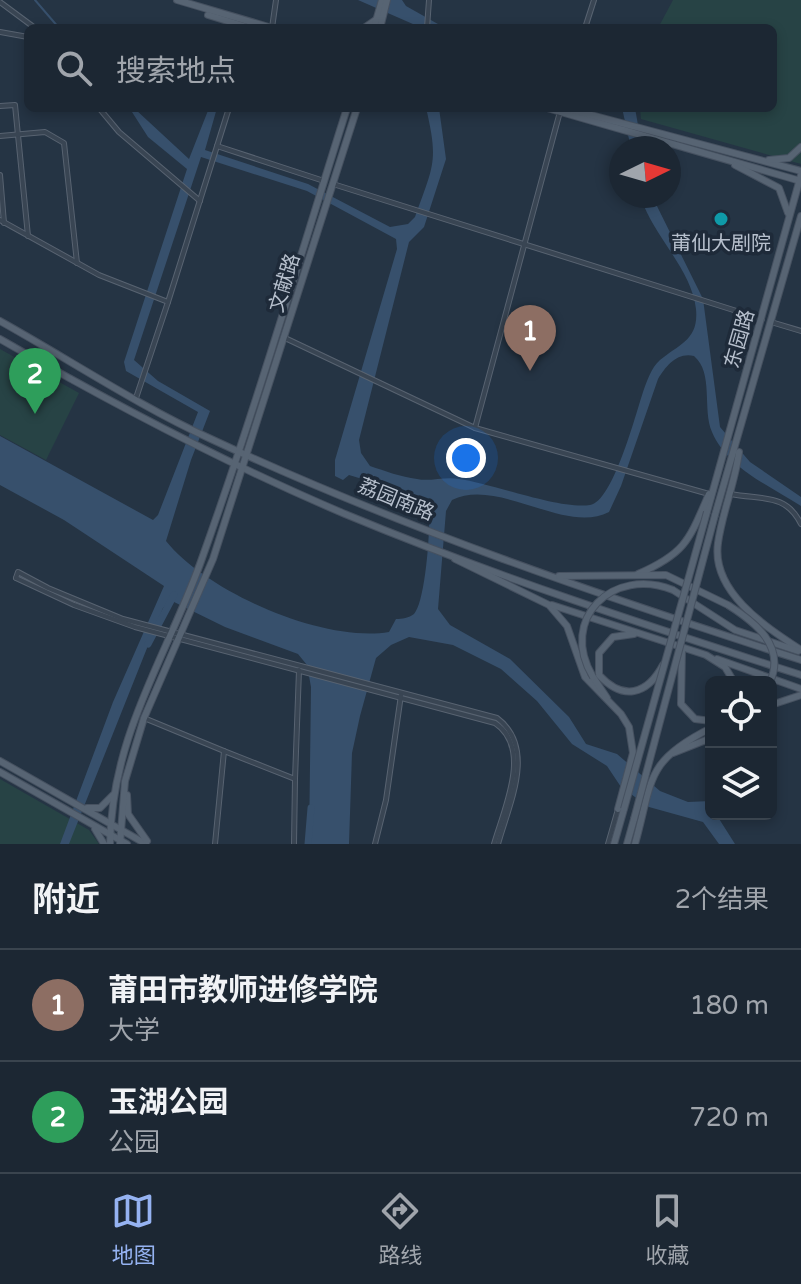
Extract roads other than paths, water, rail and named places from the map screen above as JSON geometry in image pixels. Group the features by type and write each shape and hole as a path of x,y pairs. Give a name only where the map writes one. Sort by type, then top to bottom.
{"main road":[{"path":"168,0 233,20 258,24"},
{"path":"177,0 242,24"},
{"path":"381,22 384,0"},
{"path":"107,844 114,792 133,716 198,568 346,112"},
{"name":"文献路","path":"129,767 144,718 208,571 244,468 356,112"},
{"path":"572,112 649,134 766,161 800,177"},
{"path":"649,134 725,160 800,177"},
{"path":"766,161 789,158 801,147"},
{"path":"725,160 779,188 788,214"},
{"name":"东园路","path":"666,658 800,177"},
{"name":"东园路","path":"682,648 715,515 801,218"},
{"name":"荔园南路","path":"0,321 208,438 246,455 428,531 801,660"},
{"name":"荔园南路","path":"0,339 53,370 233,463 424,545 661,631 801,675"},
{"path":"741,431 731,494 718,546 719,568 730,590 775,633 801,651"},
{"path":"632,577 670,560 690,539 722,460"},
{"path":"690,539 718,546"},
{"path":"445,553 469,569 545,602 706,655 801,692"},
{"path":"550,575 666,575 751,619 767,637 775,659 771,676"},
{"path":"613,707 585,664 582,636 598,600 630,583 646,581 673,590 735,630 801,651"},
{"path":"545,602 567,626 585,677 629,727 633,753 621,809"},
{"path":"640,634 613,637 605,644 599,653 599,675 619,692 632,693 646,688 657,676 666,658"},
{"path":"682,648 679,694 688,712 695,719 705,720"},
{"path":"635,844 638,819 682,648"},
{"path":"706,655 725,667 730,676"},
{"path":"611,844 666,658"},
{"path":"777,702 801,692"},
{"path":"627,844 654,771 663,758 684,741 705,731"},
{"path":"663,758 705,740"},
{"path":"0,761 148,844"},
{"path":"122,843 129,767"},
{"path":"129,767 128,814 148,844"},
{"path":"0,772 122,843"},
{"path":"83,807 100,808 114,792"},
{"path":"90,823 107,844"}],"street":[{"path":"273,24 276,0"},
{"path":"427,24 429,0"},
{"path":"586,24 594,0"},
{"path":"0,2 30,24"},
{"path":"0,32 24,36"},
{"path":"0,106 15,105 28,236"},
{"path":"102,112 119,132 201,201"},
{"path":"136,398 228,112"},
{"path":"475,428 561,112"},
{"path":"0,136 49,132 64,143 77,263"},
{"path":"216,149 324,181"},
{"path":"0,175 2,222 77,263 167,301"},
{"path":"333,184 762,319"},
{"path":"771,322 801,331"},
{"path":"285,338 475,428 709,494"},
{"path":"731,494 773,497 794,510 801,524"},
{"path":"170,634 93,608 18,572 16,578 74,605 170,634 301,670 489,716 512,733 519,762 496,844"},
{"path":"294,844 301,670"},
{"path":"375,844 386,800 398,694"},
{"path":"144,718 295,779"},
{"path":"215,844 224,751"}],"water":[{"path":"358,0 402,0 406,6 438,24 413,24"},
{"path":"132,112 138,112 189,159 207,112 216,112 205,150 308,184 390,227 408,224 415,217 432,164 427,112 440,112 446,159 424,227 409,242 359,440 361,453 370,466 405,477 459,479 562,504 590,505 599,500 615,473 652,371 660,360 691,335 696,319 688,282 645,208 658,208 703,299 720,427 750,462 801,497 801,506 750,475 719,445 709,423 704,372 694,356 682,356 668,365 658,379 609,512 592,517 572,517 490,495 470,495 452,500 446,511 438,609 450,625 510,659 569,717 586,744 617,754 660,791 688,802 705,801 705,820 720,820 735,844 719,844 703,822 649,807 621,787 607,766 572,744 537,701 501,669 453,645 409,637 391,645 376,658 352,753 349,844 309,844 311,687 307,665 298,654 225,627 172,601 163,608 69,844 60,844 113,702 164,586 64,520 0,485 0,436 153,520 158,515 198,412 126,371 124,362 187,169 148,137","holes":["201,157 307,191 396,239 397,249 335,460 335,476 343,480 349,475 428,499 427,558 422,593 414,614 396,619 389,632 332,630 268,610 237,595 185,560 166,541 210,411 158,381 134,360"]},
{"path":"623,112 636,112 640,136 628,136"}],"waterway":[{"path":"35,0 56,24"},
{"path":"148,644 174,595"},
{"path":"308,844 311,808"}],"place":[{"name":"莆仙大剧院","path":"721,219"},
{"name":"莆田市教师进修学院","path":"530,371"},
{"name":"玉湖公园","path":"35,414"}]}
